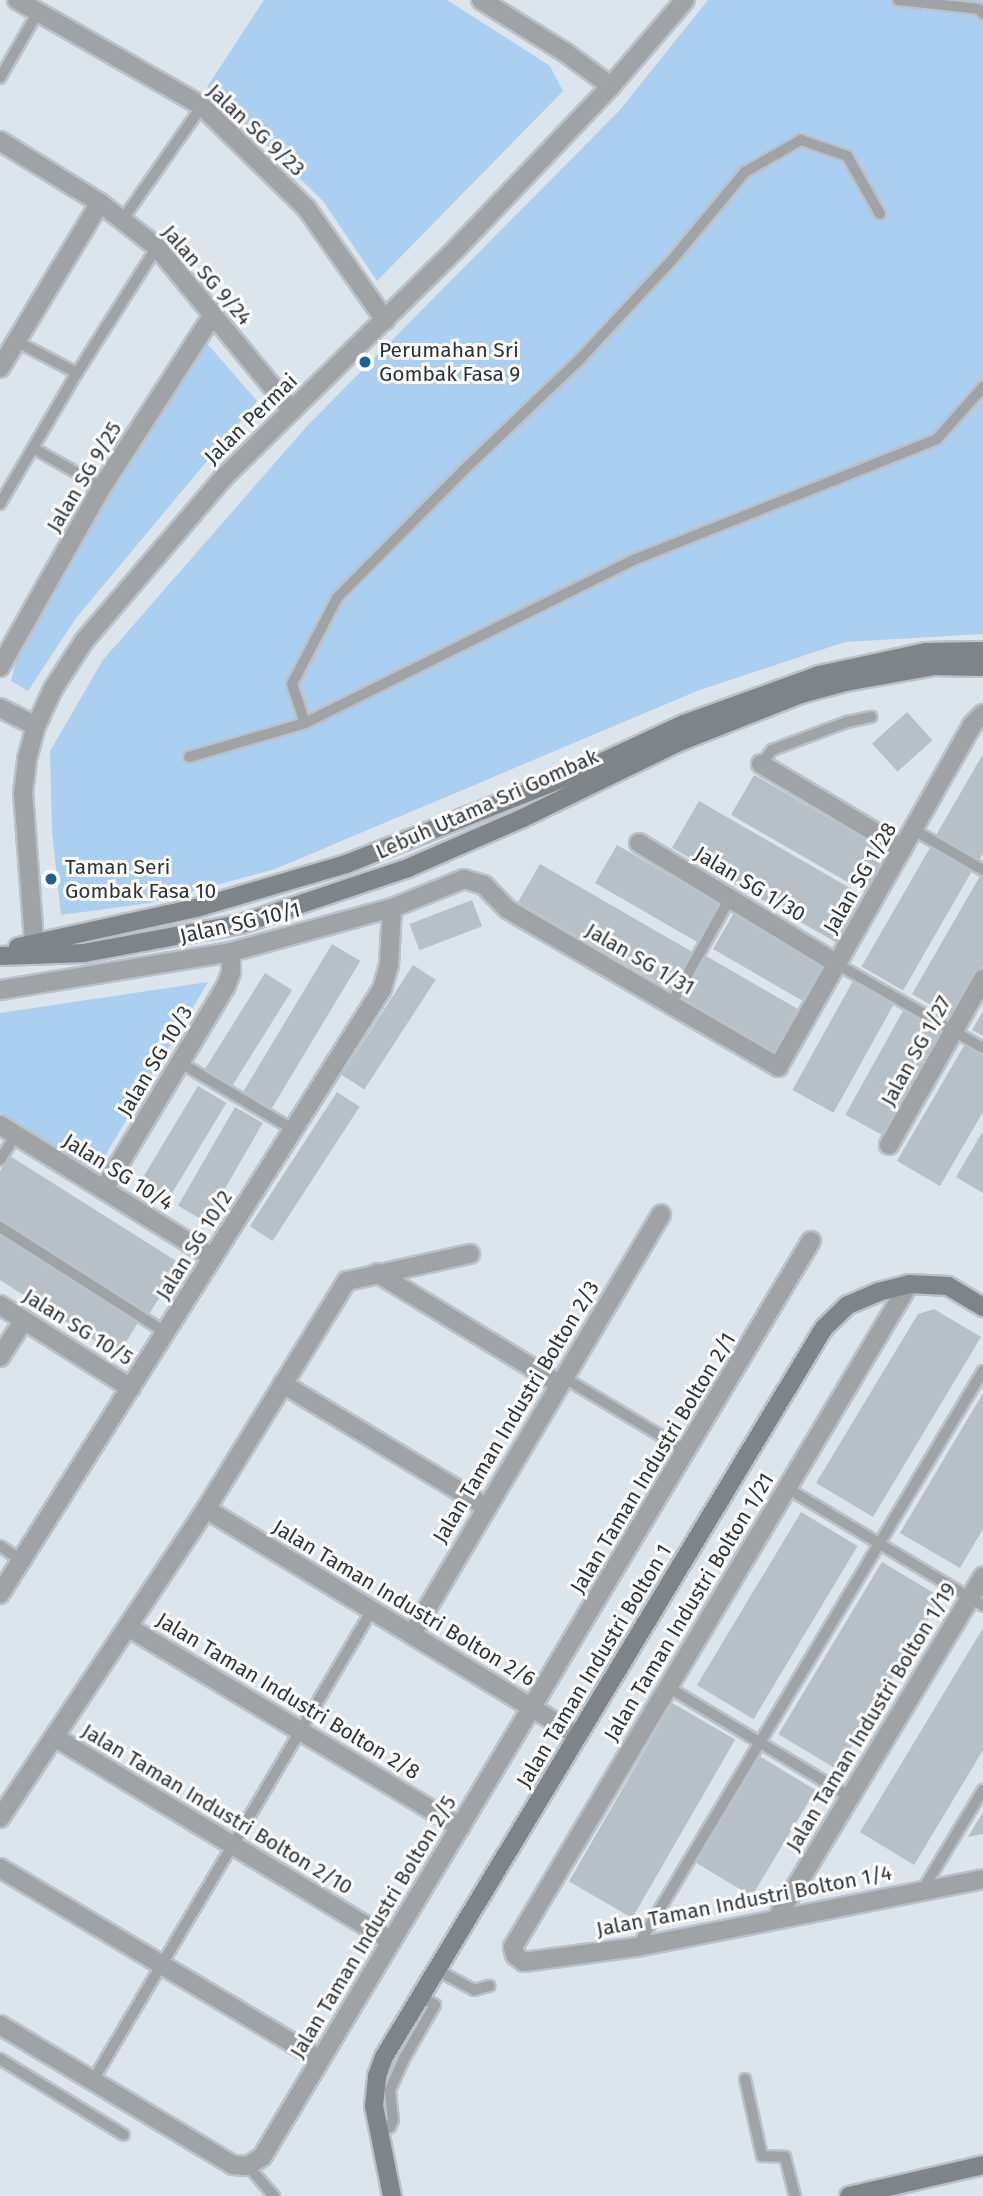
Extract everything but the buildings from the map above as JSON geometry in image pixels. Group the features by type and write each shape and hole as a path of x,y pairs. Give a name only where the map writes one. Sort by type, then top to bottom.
{"street":[{"name":"Jalan SG 9/23","path":"18,0 202,106 307,209 385,320"},
{"path":"481,0 566,53 611,86"},
{"name":"Jalan Permai","path":"35,949 23,793 27,759 36,726 53,688 93,631 223,478 385,320 611,86 685,0"},
{"name":"Jalan SG 9/24","path":"0,141 100,203 157,247 292,411"},
{"path":"6,354 100,203"},
{"name":"Jalan SG 9/25","path":"0,667 102,487 214,315"},
{"name":"Lebuh Utama Sri Gombak","path":"0,954 35,949 196,908 346,864 592,767 684,724 819,675 926,652 983,651"},
{"name":"Lebuh Utama Sri Gombak","path":"35,949 84,953 241,924 408,868 523,818 677,743 801,694 846,682 934,666 983,667"},
{"path":"0,708 36,726"},
{"name":"Jalan SG 1/28","path":"778,1067 971,725 983,714"},
{"path":"761,764 903,849"},
{"name":"Jalan SG 1/30","path":"639,843 837,964"},
{"name":"Jalan SG 10/1","path":"0,990 231,952 392,908 464,879 484,885"},
{"name":"Jalan SG 1/31","path":"484,885 507,909 778,1067"},
{"name":"Jalan SG 10/2","path":"0,1594 294,1130 387,977 392,908"},
{"name":"Jalan SG 10/3","path":"104,1189 226,986 231,972 231,952"},
{"name":"Jalan SG 1/27","path":"889,1145 983,979"},
{"name":"Jalan SG 10/4","path":"0,1125 212,1257"},
{"name":"Jalan Taman Industri Bolton 2/3","path":"412,1634 661,1214"},
{"name":"Jalan Taman Industri Bolton 2/1","path":"534,1708 811,1241"},
{"path":"0,1818 56,1738 206,1509 346,1281 470,1254"},
{"path":"377,1273 561,1381"},
{"name":"Jalan Taman Industri Bolton 1","path":"392,2196 374,2106 377,2076 384,2057 824,1328 848,1305 878,1292 909,1284 948,1286 983,1307"},
{"name":"Jalan Taman Industri Bolton 1/21","path":"515,1955 513,1947 516,1939 909,1284"},
{"name":"Jalan SG 10/5","path":"0,1305 131,1388"},
{"path":"0,1357 24,1320"},
{"path":"283,1384 486,1507"},
{"name":"Jalan Taman Industri Bolton 2/6","path":"206,1509 578,1736"},
{"name":"Jalan Taman Industri Bolton 1/19","path":"777,1918 850,1797 976,1602 983,1576"},
{"name":"Jalan Taman Industri Bolton 2/8","path":"128,1626 460,1826"},
{"name":"Jalan Taman Industri Bolton 2/5","path":"248,2166 262,2157 460,1826 534,1708"},
{"name":"Jalan Taman Industri Bolton 2/10","path":"56,1738 391,1941"},
{"path":"0,1868 319,2059"},
{"name":"Jalan Taman Industri Bolton 1/4","path":"515,1955 524,1962 636,1947 983,1879"},
{"path":"0,2025 233,2165 248,2166"},
{"path":"849,2196 917,2188 983,2165"}],"lane":[{"path":"898,0 979,9 983,14"},
{"path":"0,78 38,12"},
{"path":"123,219 202,106"},
{"path":"305,723 292,684 337,598 463,471 580,359 671,261 745,172 801,140 847,156 880,214"},
{"path":"0,504 77,373 157,247"},
{"path":"6,354 77,373"},
{"path":"190,757 305,723 636,559 937,439 983,387"},
{"path":"33,448 102,487"},
{"path":"761,764 772,750 847,722 871,717"},
{"path":"914,830 983,870"},
{"path":"671,1004 730,898"},
{"path":"837,964 983,1048"},
{"path":"181,1063 294,1130"},
{"path":"0,1160 16,1134"},
{"path":"0,1227 165,1332"},
{"path":"636,1947 983,1371"},
{"path":"561,1381 686,1451"},
{"path":"787,1488 976,1602"},
{"path":"0,1546 21,1560"},
{"path":"92,2082 372,1610"},
{"path":"668,1687 850,1797"},
{"path":"923,1889 983,1790"},
{"path":"438,1969 474,1990 489,1986"},
{"path":"0,2059 124,2135"},
{"path":"745,2079 762,2156 785,2157 795,2196"},
{"path":"248,2166 274,2196"}],"shaded area":[{"path":"264,0 447,0 550,66 563,91 377,281 323,201 207,87"},
{"path":"708,0 983,0 983,634 845,642 697,691 275,869 150,903 61,915 52,831 50,751 103,660 307,426 619,111"},
{"path":"204,340 257,401 76,618 28,691 11,681 21,641 137,440"},
{"path":"208,982 96,1171 0,1113 0,1013"}],"place":[{"name":"Perumahan Sri Gombak Fasa 9","path":"365,362"},
{"name":"Taman Seri Gombak Fasa 10","path":"51,879"}]}
